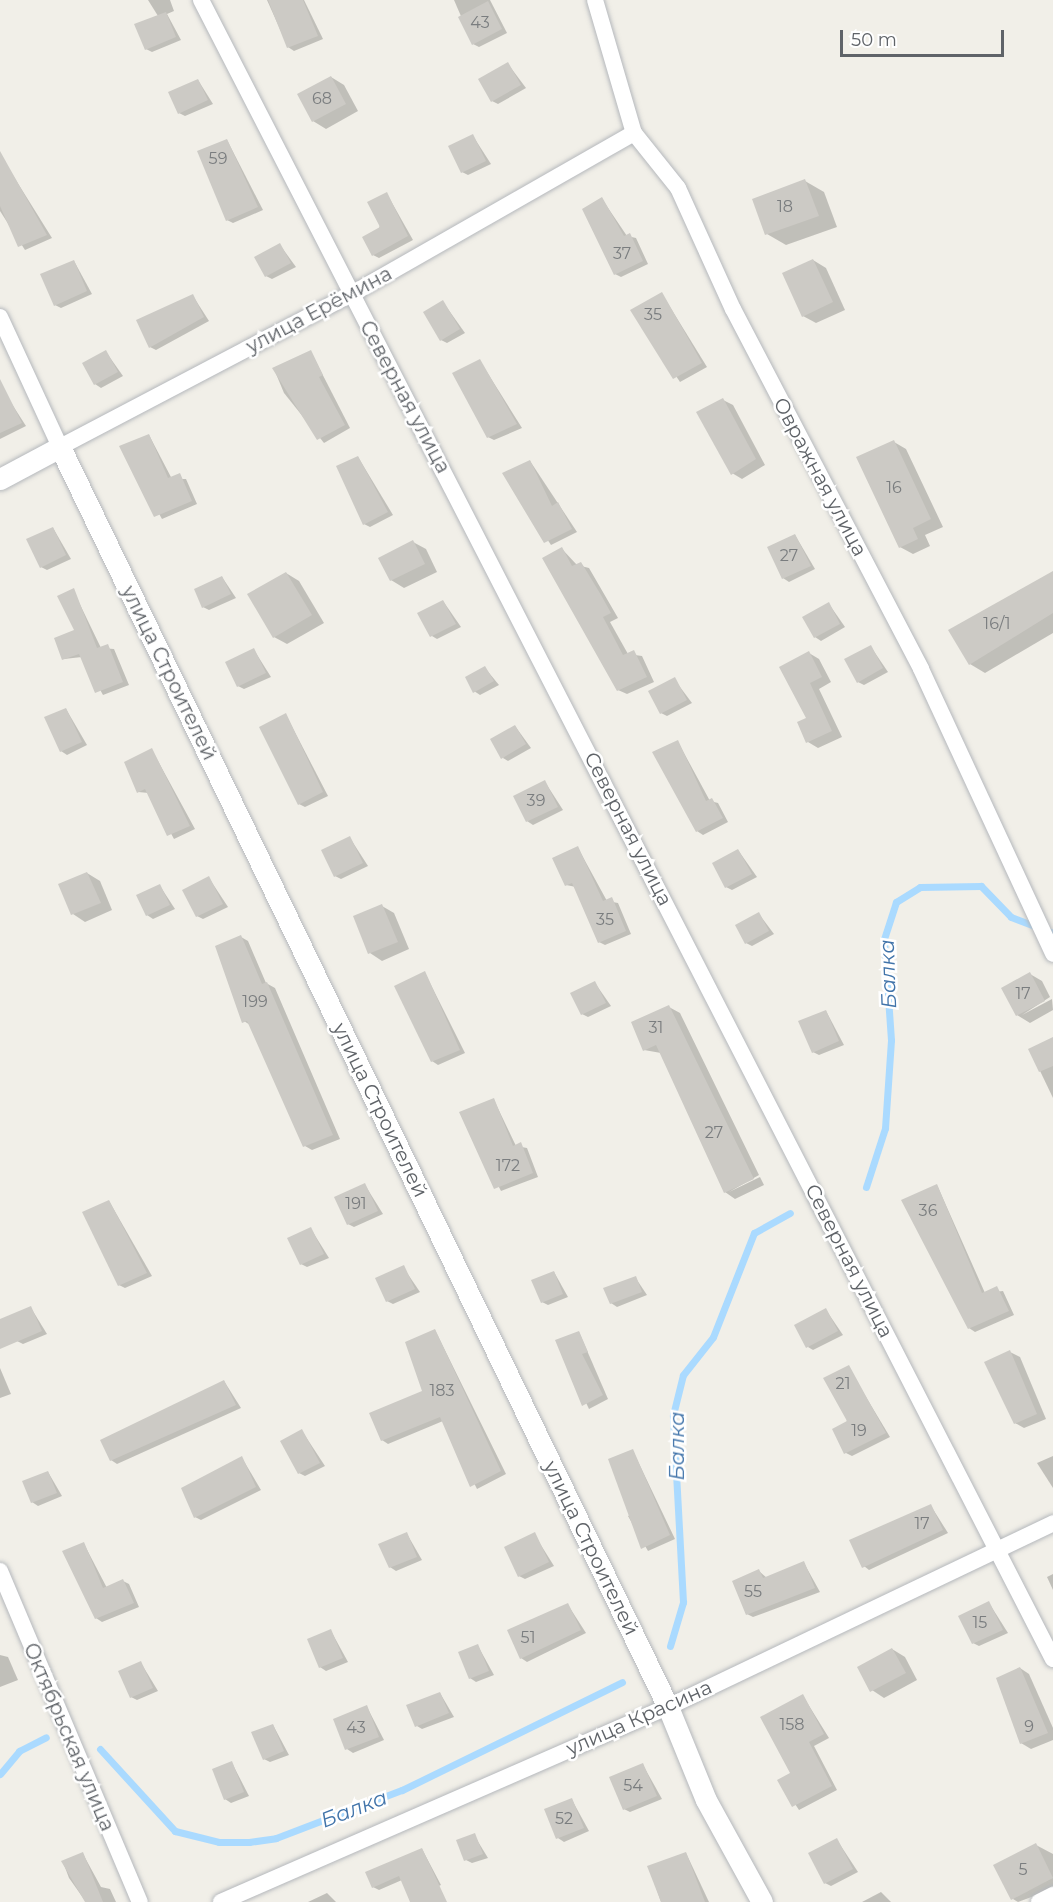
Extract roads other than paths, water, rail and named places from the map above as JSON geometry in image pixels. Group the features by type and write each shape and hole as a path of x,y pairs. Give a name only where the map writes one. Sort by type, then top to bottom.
{"street":[{"name":"Северная улица","path":"201,0 350,295 1053,1659"},
{"name":"Овражная улица","path":"595,0 634,133 678,188 733,309 921,669 1053,954"},
{"name":"улица Ерёмина","path":"0,479 350,295 634,133"},
{"name":"улица Строителей","path":"0,317 60,447 668,1707 706,1800 762,1902"},
{"name":"улица Красина","path":"220,1902 668,1707 1053,1523"},
{"name":"Октябрьская улица","path":"0,1571 140,1902"},
{"path":"1039,1902 1053,1895"}],"waterway":[{"name":"Балка","path":"866,1187 885,1128 891,1040 884,939 896,902 920,887 981,886 1011,917 1053,933"},
{"name":"Балка","path":"670,1646 683,1602 673,1415 683,1375 713,1337 754,1233 790,1213"},
{"name":"Балка","path":"100,1749 175,1831 219,1842 249,1842 276,1838 402,1790 622,1682"},
{"path":"0,1774 19,1751 46,1737"}]}
